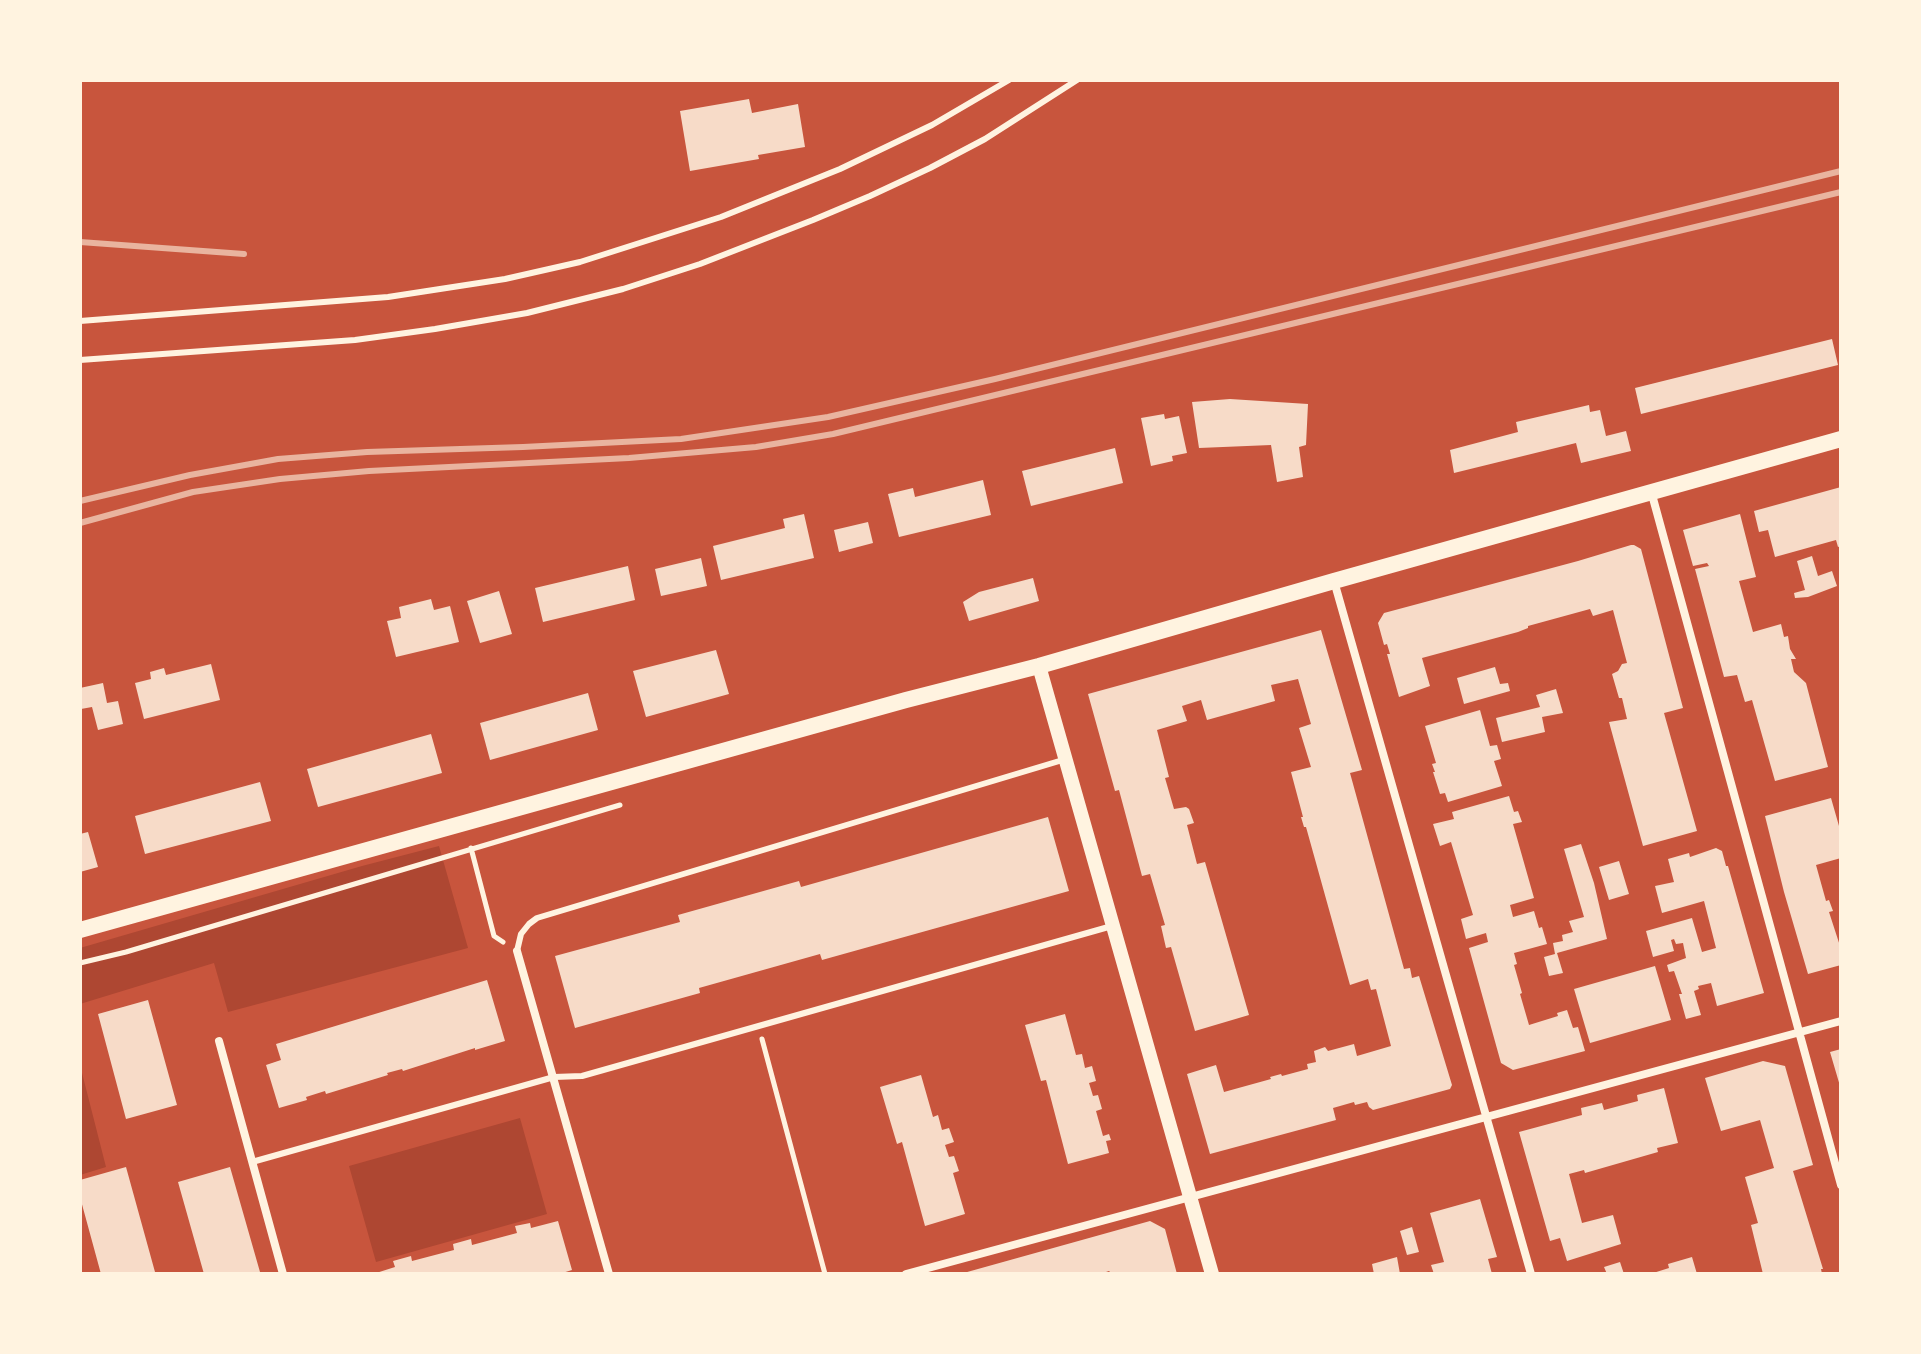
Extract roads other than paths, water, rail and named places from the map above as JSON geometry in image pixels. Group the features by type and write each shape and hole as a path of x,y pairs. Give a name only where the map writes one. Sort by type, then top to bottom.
{"main road":[{"path":"80,930 1039,666 1841,439"}],"street":[{"path":"1651,491 1841,1185"},
{"path":"1334,581 1531,1274"},
{"path":"1039,666 1212,1274"},
{"path":"517,951 609,1274"},
{"path":"906,1274 1841,1021"},
{"path":"219,1041 283,1274"}],"lane":[{"path":"80,321 388,297 505,279 580,262 721,217 840,169 932,125 1009,80"},
{"path":"80,360 355,340 527,313 623,289 700,264 870,196 985,139 1077,80"},
{"path":"517,951 521,934 529,924 551,913 1066,759"},
{"path":"252,1162 554,1077 582,1076 1114,925"}],"railway":[{"path":"80,501 190,475 278,459 367,452 681,439 828,417 995,379 1841,171"},
{"path":"80,523 193,492 280,479 369,471 629,458 756,447 833,434 1841,192"},
{"path":"80,242 244,254"}]}
